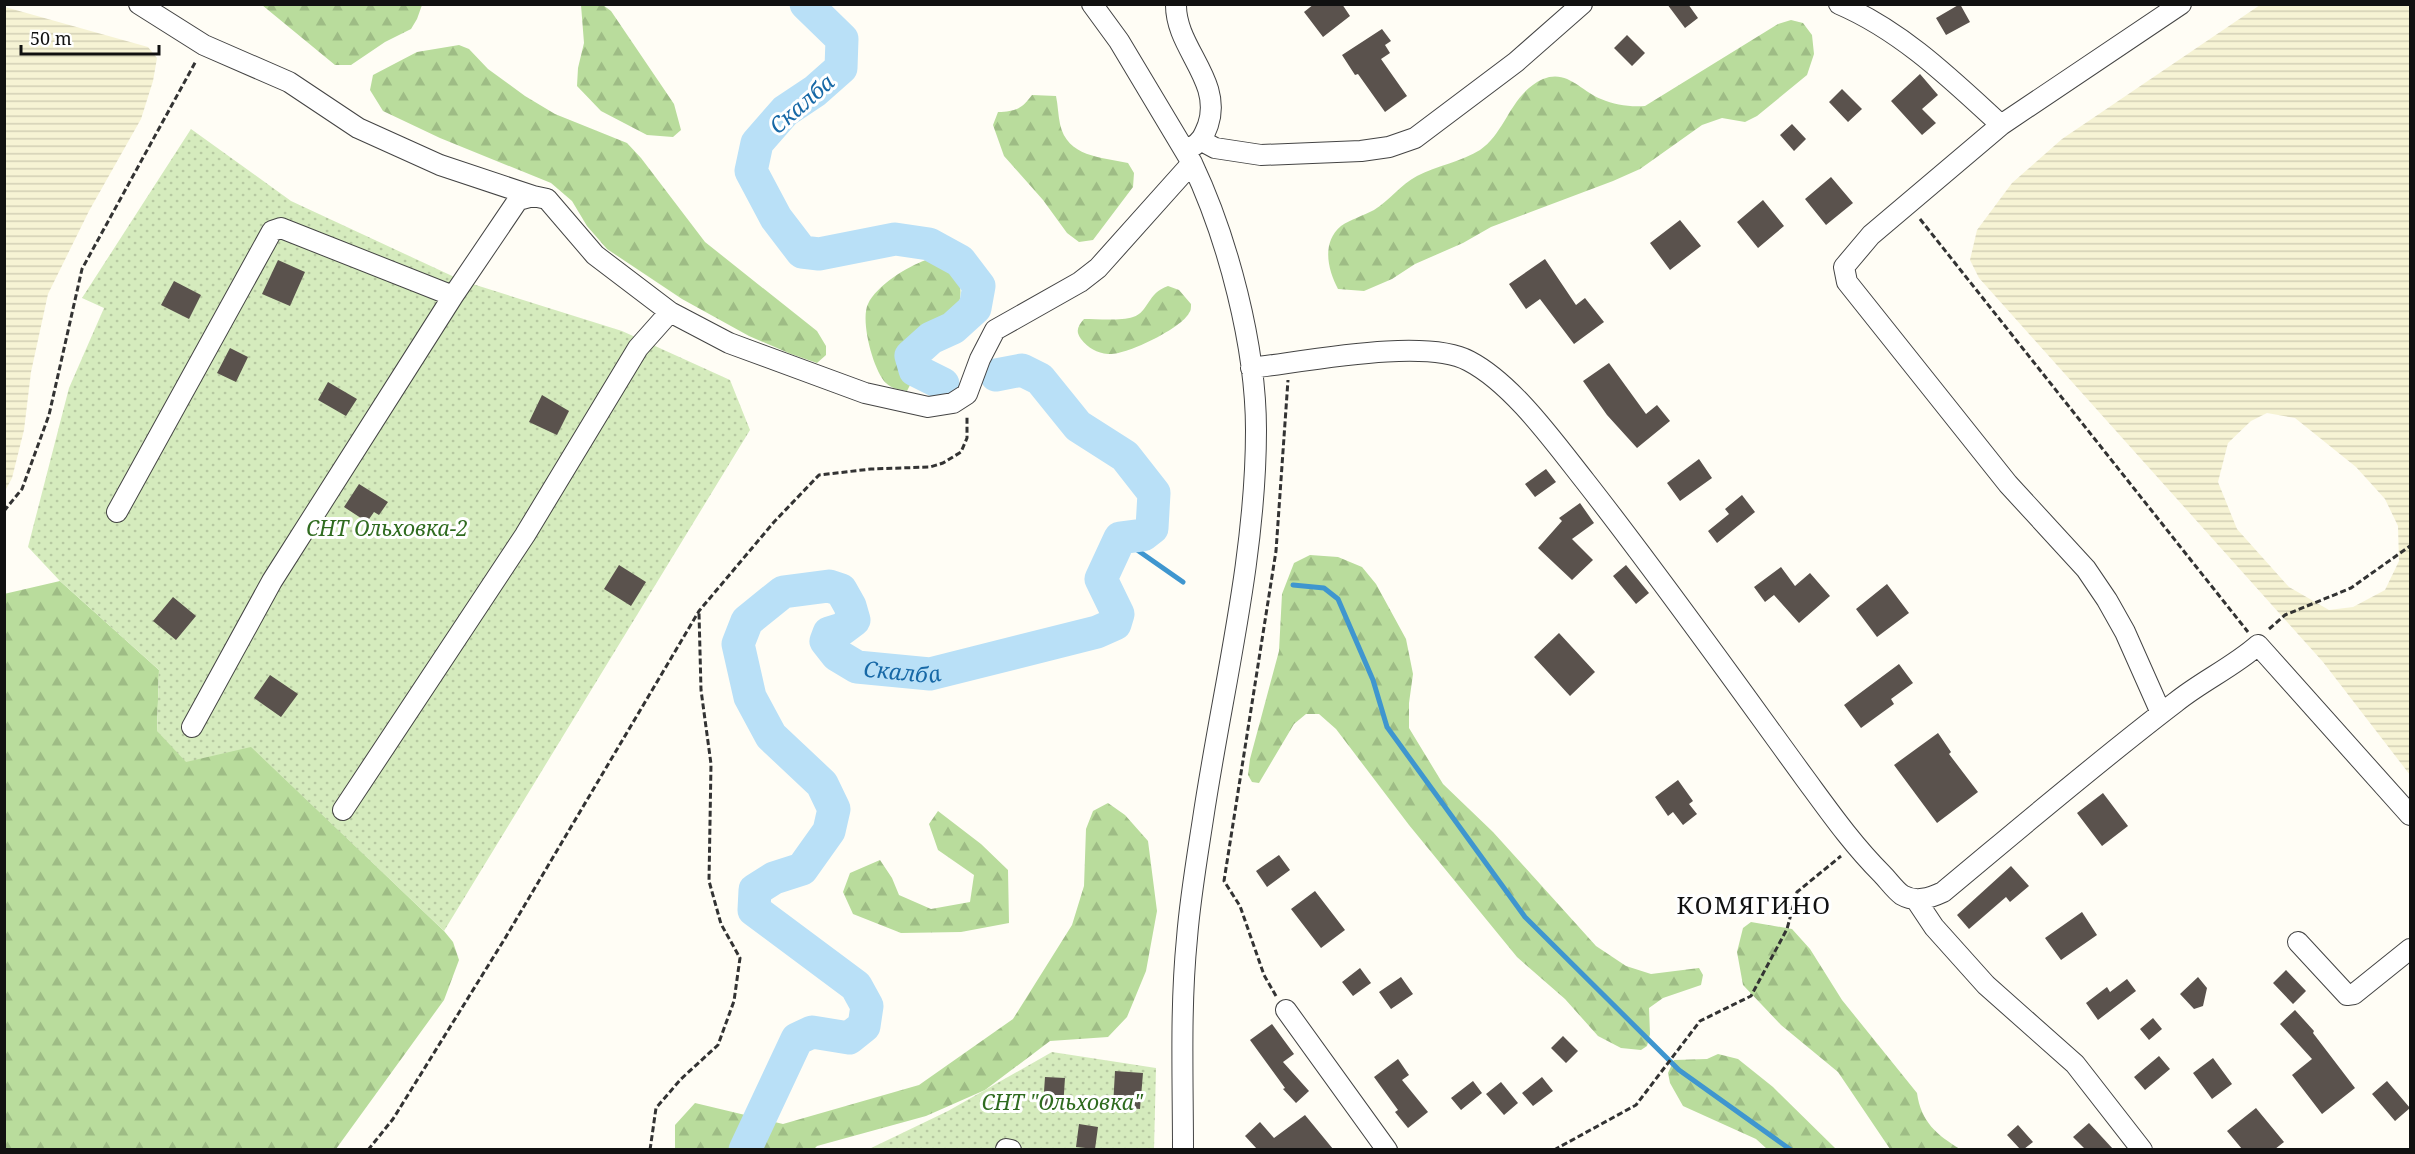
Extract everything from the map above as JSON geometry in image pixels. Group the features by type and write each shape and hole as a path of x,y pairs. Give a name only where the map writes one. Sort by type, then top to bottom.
{"street":[{"path":"139,4 204,45 289,82 358,128 440,165 547,199 595,255 670,312 729,343 865,393 928,407 953,403 967,394 980,359 995,330 1080,282 1098,268 1202,141 1212,112 1211,96 1203,73 1181,32 1176,4"},
{"path":"1092,4 1119,42 1189,157 1220,233 1234,284 1251,368 1256,429 1248,546 1202,820 1187,938 1182,1045 1183,1149"},
{"path":"1202,141 1215,148 1261,155 1389,147 1415,138 1516,62 1582,4"},
{"path":"1839,4 1865,15 1927,58 2001,125"},
{"path":"2161,713 2125,632 2108,600 2086,569 2008,484 1847,282 1844,267 1871,235 2001,125 2181,4"},
{"path":"192,727 272,581 458,289 518,200 533,196"},
{"path":"117,512 272,231 281,228 458,289"},
{"path":"343,810 525,535 638,348 670,312"},
{"path":"1251,368 1358,354 1410,351 1440,353 1467,359 1485,371 1541,426 1637,548 1854,846 1902,895 1916,900 1943,892 2161,713 2240,661 2258,645 2410,815"},
{"path":"1916,900 1934,927 1986,985 2075,1064 2142,1149"},
{"path":"2298,942 2347,995 2354,994 2410,949"},
{"path":"1286,1010 1387,1149"}],"path":[{"path":"4,511 22,489 49,414 82,269 204,45"},
{"path":"1908,203 2258,645 2271,625 2285,615 2351,588 2410,546"},
{"path":"1286,1010 1264,975 1240,906 1224,881 1276,551 1290,364"},
{"path":"368,1149 393,1119 504,940 699,611 774,522 819,476 871,469 930,467 943,463 961,452 967,438 969,423 966,408 967,394"},
{"path":"650,1149 656,1108 681,1079 718,1045 734,1001 740,958 721,924 709,881 711,764 701,690 699,611"},
{"path":"1554,1149 1636,1105 1700,1022 1751,996 1787,929 1797,892 1854,846"}],"shaded area":[{"path":"2260,5 2410,5 2410,775 2323,662 1979,278 1970,260 1977,230 2012,183 2062,139","holes":["2267,413 2295,418 2356,467 2385,499 2398,526 2399,561 2385,590 2353,607 2329,610 2289,587 2237,529 2218,482 2228,443 2251,421"]},
{"path":"5,7 148,47 157,58 153,81 141,119 89,211 48,294 31,372 24,430 12,478 5,491"}],"green space":[{"path":"262,5 422,5 411,29 385,42 351,65 335,65"},
{"path":"581,5 603,5 611,11 674,104 681,130 673,137 647,135 601,111 577,86 578,68 584,43"},
{"path":"1791,20 1803,23 1812,35 1814,54 1807,75 1757,116 1745,122 1722,118 1702,125 1640,169 1491,227 1463,243 1415,264 1392,279 1364,291 1338,289 1331,274 1328,257 1331,240 1341,226 1374,210 1417,176 1480,150 1497,133 1523,94 1543,79 1559,77 1567,79 1606,101 1622,105 1645,106 1778,24"},
{"path":"459,45 469,49 488,69 525,96 555,114 627,143 705,242 817,331 826,346 826,355 817,363 749,336 682,299 607,249 587,226 572,201 551,183 440,138 383,111 370,90 373,75 417,52"},
{"path":"1032,95 1056,96 1064,135 1077,149 1096,157 1128,163 1134,173 1133,187 1093,240 1079,242 1067,233 1043,200 1004,156 993,125 998,112 1017,109"},
{"name":"СНТ Ольховка-2","path":"191,129 291,201 463,281 622,331 730,380 750,430 444,931 251,747 186,762 157,731 159,670 60,581 28,547 69,388 104,308 82,298"},
{"path":"926,260 940,262 952,270 960,286 960,299 955,310 948,317 919,335 904,351 903,363 912,381 907,391 891,386 881,377 869,345 866,311 872,297 885,284 910,267"},
{"path":"1168,286 1179,290 1191,304 1191,308 1184,319 1165,333 1127,351 1108,354 1093,350 1079,336 1078,329 1084,319 1133,317 1142,311 1156,293"},
{"path":"1310,555 1338,557 1362,567 1376,584 1406,639 1413,674 1409,703 1409,728 1443,784 1493,832 1596,946 1626,966 1651,974 1699,968 1703,975 1701,985 1663,998 1649,1008 1650,1034 1647,1046 1641,1050 1621,1048 1598,1036 1565,999 1517,957 1409,825 1336,729 1319,714 1306,714 1294,724 1259,783 1252,782 1248,775 1250,759 1279,651 1282,594 1294,563"},
{"path":"60,581 159,670 157,731 251,746 453,942 459,960 444,1000 336,1149 5,1149 4,594"},
{"path":"1108,803 1125,815 1148,841 1157,911 1146,971 1127,1017 1108,1037 1050,1041 985,1090 926,1116 817,1146 814,1149 675,1149 675,1125 695,1103 783,1124 919,1085 1013,1019 1072,925 1084,886 1086,829 1093,811"},
{"path":"938,811 981,844 1008,870 1009,923 961,932 901,933 853,914 843,892 850,873 880,860 892,878 899,895 931,909 970,902 974,875 938,850 929,824"},
{"path":"1751,922 1792,929 1810,949 1842,1000 1917,1093 1922,1112 1931,1127 1960,1149 1890,1149 1838,1072 1781,1025 1743,985 1737,952 1743,928"},
{"name":"СНТ \"Ольховка\"","path":"1052,1052 1156,1068 1154,1149 867,1150 948,1111"},
{"path":"1718,1054 1738,1059 1773,1087 1836,1149 1767,1149 1756,1139 1683,1106 1670,1083 1668,1073 1674,1060 1707,1059"}],"building":[{"path":"1314,4 1342,4 1350,16 1323,37 1304,12"},
{"path":"1667,4 1688,4 1698,18 1685,28"},
{"path":"1960,4 1970,22 1946,35 1936,18"},
{"path":"1382,29 1391,41 1385,45 1390,53 1381,59 1407,96 1385,112 1342,55"},
{"path":"1627,35 1645,53 1632,66 1614,48"},
{"path":"1920,74 1938,95 1922,109 1936,123 1922,135 1891,101"},
{"path":"1842,89 1862,109 1848,122 1829,102"},
{"path":"1792,124 1806,139 1794,151 1780,135"},
{"path":"1831,177 1853,203 1826,225 1805,199"},
{"path":"1763,200 1784,226 1758,248 1737,222"},
{"path":"1680,220 1701,246 1670,270 1650,243"},
{"path":"1545,259 1576,305 1585,298 1604,322 1574,344 1540,299 1526,309 1509,284"},
{"path":"278,260 305,272 290,306 262,294"},
{"path":"174,281 201,295 189,319 161,305"},
{"path":"230,348 248,357 236,382 217,373"},
{"path":"1609,363 1646,414 1657,405 1670,421 1637,448 1607,415 1583,381"},
{"path":"328,382 357,399 346,416 318,400"},
{"path":"542,395 569,411 557,435 529,422"},
{"path":"1699,459 1712,478 1680,501 1667,483"},
{"path":"1546,469 1556,482 1535,497 1525,484"},
{"path":"359,484 388,502 379,515 374,512 367,522 344,507"},
{"path":"1742,495 1755,512 1717,543 1708,531 1729,514 1725,509"},
{"path":"1580,503 1594,523 1572,539 1593,560 1572,580 1538,548 1562,521 1559,518"},
{"path":"619,565 646,582 631,606 604,589"},
{"path":"1626,565 1649,593 1636,604 1613,576"},
{"path":"1781,567 1795,586 1810,573 1830,596 1799,623 1774,595 1765,602 1754,587"},
{"path":"1887,584 1909,613 1877,637 1856,609"},
{"path":"173,597 196,616 176,640 153,621"},
{"path":"1559,633 1595,672 1570,696 1534,657"},
{"path":"1899,664 1913,683 1891,699 1894,704 1861,728 1844,705"},
{"path":"270,675 298,694 281,717 254,698"},
{"path":"1938,733 1951,752 1949,754 1978,792 1937,823 1894,765"},
{"path":"1678,780 1693,801 1689,804 1697,814 1683,825 1673,812 1668,816 1655,797"},
{"path":"2103,793 2128,826 2102,846 2077,813"},
{"path":"1279,855 1290,870 1267,887 1256,871"},
{"path":"2011,866 2029,886 2010,902 2006,897 1969,929 1957,915"},
{"path":"1315,891 1345,930 1321,948 1291,909"},
{"path":"2082,912 2097,935 2061,960 2045,938"},
{"path":"1360,968 1371,983 1353,996 1342,982"},
{"path":"2286,970 2306,991 2293,1004 2273,983"},
{"path":"1401,977 1413,994 1391,1009 1379,992"},
{"path":"2198,977 2207,988 2203,1006 2194,1009 2180,994"},
{"path":"2127,979 2136,991 2098,1020 2086,1003 2107,987 2110,992"},
{"path":"2295,1010 2314,1031 2313,1033 2355,1088 2322,1114 2292,1075 2312,1059 2280,1024"},
{"path":"2153,1018 2162,1029 2149,1040 2140,1029"},
{"path":"1272,1024 1294,1054 1283,1062 1309,1091 1296,1103 1283,1089 1285,1088 1250,1040"},
{"path":"1563,1036 1578,1051 1566,1063 1551,1048"},
{"path":"2159,1056 2170,1069 2145,1090 2134,1077"},
{"path":"2213,1058 2232,1084 2212,1099 2193,1073"},
{"path":"1398,1059 1409,1075 1402,1080 1428,1112 1408,1128 1395,1112 1398,1110 1374,1077"},
{"path":"1115,1071 1143,1073 1140,1109 1113,1107"},
{"path":"1045,1077 1065,1078 1063,1108 1043,1106"},
{"path":"1542,1077 1553,1091 1533,1106 1522,1093"},
{"path":"1473,1081 1482,1093 1461,1110 1451,1098"},
{"path":"2387,1081 2410,1108 2395,1121 2372,1094"},
{"path":"1501,1082 1518,1103 1504,1115 1486,1094"},
{"path":"2256,1108 2284,1142 2275,1149 2242,1149 2227,1131"},
{"path":"1305,1115 1333,1149 1257,1149 1245,1136 1260,1122 1274,1138"},
{"path":"2089,1123 2113,1149 2085,1149 2073,1137"},
{"path":"1079,1124 1098,1127 1095,1149 1076,1147"},
{"path":"2018,1125 2033,1142 2024,1149 2020,1149 2007,1135"}],"waterway":[{"name":"Скалба","path":"806,4 842,39 841,68 815,91 785,111 757,143 751,171 776,218 802,252 819,254 895,239 929,244 960,261 979,286 975,308 953,328 931,338 911,356 915,370 943,384"},
{"name":"Скалба","path":"745,1150 797,1039 812,1032 849,1038 864,1026 867,1006 856,986 754,910 755,890 774,878 802,869 829,831 834,809 822,784 771,736 750,697 738,644 747,621 783,592 829,586 841,590 850,606 854,620 842,629 829,633 826,641 837,655 857,667 930,674 1097,632 1115,624 1118,614 1101,579 1120,538 1143,535 1152,528 1154,493 1125,456 1078,426 1040,379 1022,370 996,375"},
{"path":"1120,538 1183,582"},
{"path":"1293,585 1324,588 1338,599 1373,680 1387,727 1525,917 1679,1070 1791,1150"}],"district":[{"name":"КОМЯГИНО","path":"1754,904"}]}
